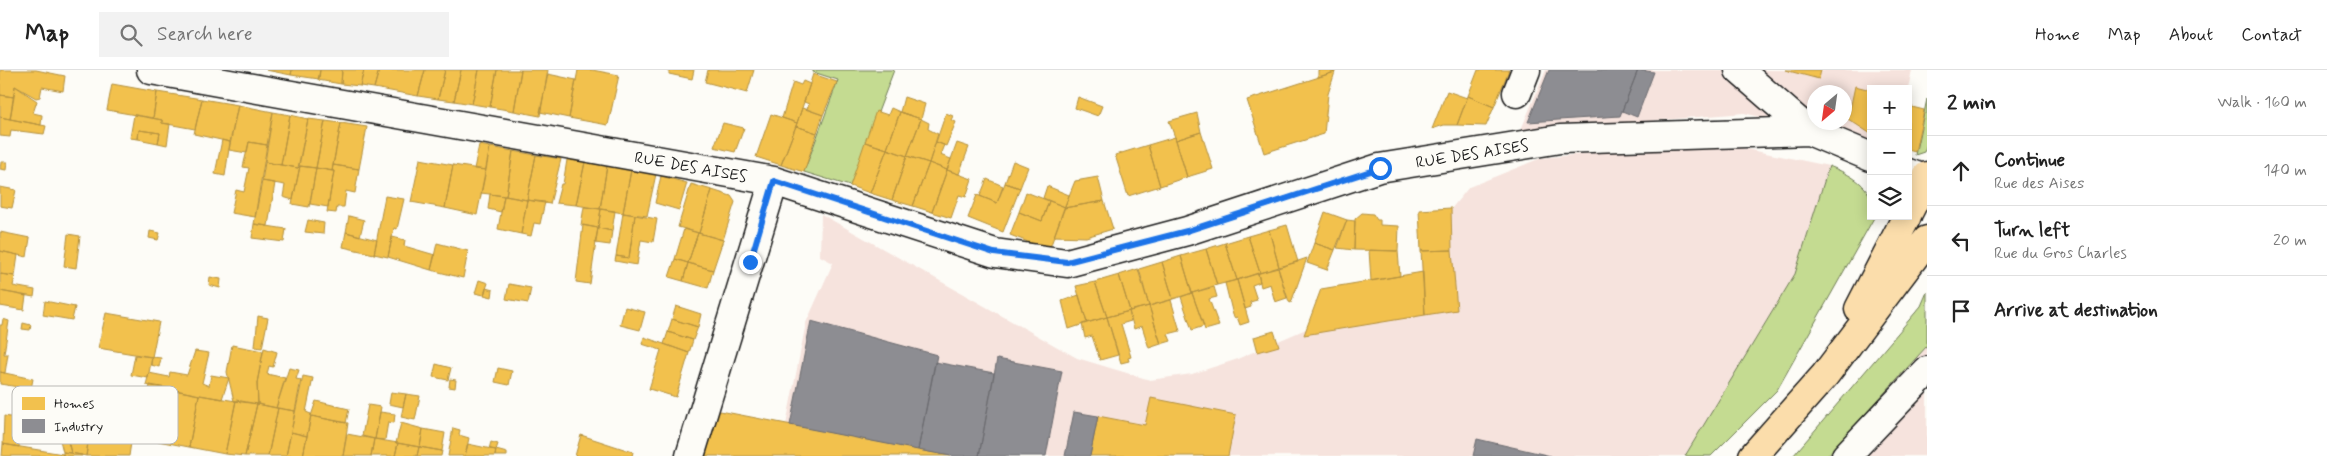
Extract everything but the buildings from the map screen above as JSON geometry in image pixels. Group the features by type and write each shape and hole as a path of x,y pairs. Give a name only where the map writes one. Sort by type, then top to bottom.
{"main road":[{"path":"1912,202 1922,177"},
{"path":"1825,375 1904,220"},
{"path":"1753,456 1825,375 1927,240"}],"street":[{"name":"RUE DES AISES","path":"151,70 774,181 994,253 1067,262 1187,231 1380,168 1560,139 1809,131"},
{"path":"1739,70 1809,131 1867,155"},
{"path":"690,456 774,181"},
{"path":"1846,456 1927,372"}],"shaded area":[{"path":"1546,70 1912,70 1909,85 1867,85 1867,143 1814,130 1852,130 1852,85 1807,85 1807,128 1744,113 1520,132"},
{"path":"1712,142 1829,166 1795,274 1685,456 699,456 786,425 806,323 833,263 820,256 821,214 1077,358 1150,380 1192,374 1235,360 1306,329 1326,288 1421,274 1421,251 1452,249 1451,209 1469,187 1541,158"},
{"path":"1927,346 1927,456 1827,456"}],"green space":[{"path":"813,70 894,70 850,186 804,172 838,80 813,72"},
{"path":"1927,99 1927,144 1924,152 1915,155"},
{"path":"1829,166 1854,178 1865,188 1867,191 1867,220 1873,220 1777,390 1711,456 1685,456 1795,274"},
{"path":"1927,292 1927,346 1827,456 1793,456 1921,306"}],"route":[{"path":"750,262 774,181 994,253 1067,262 1187,231 1380,168"}]}
